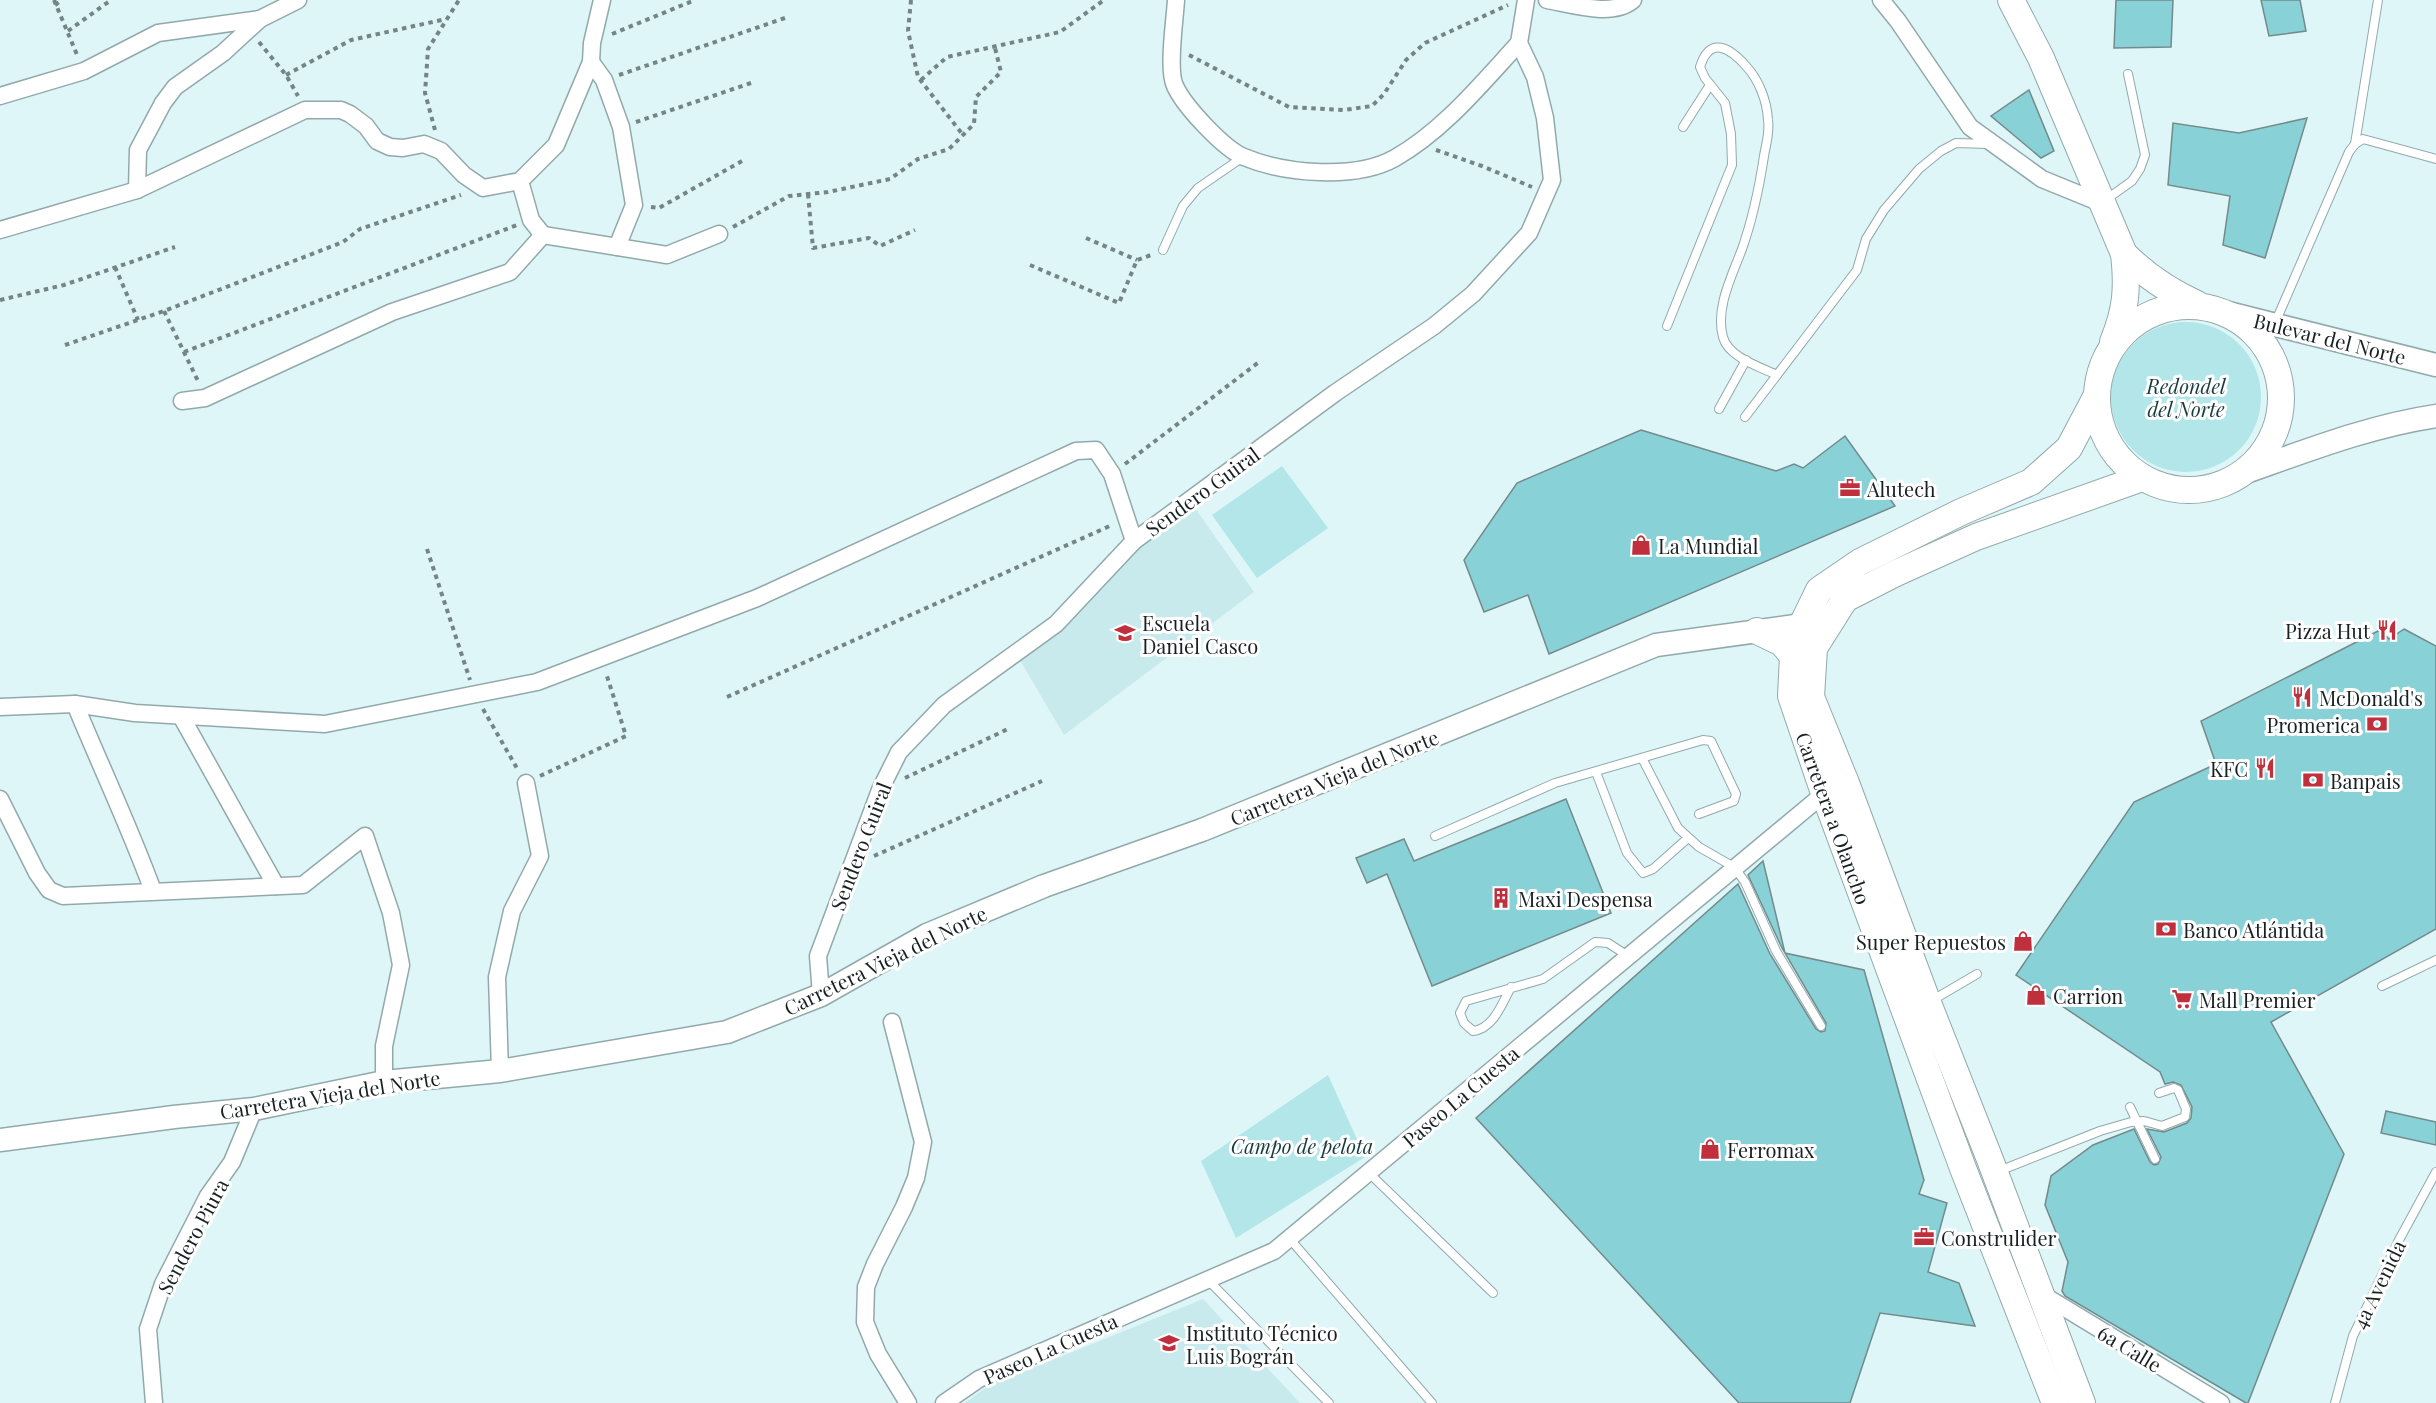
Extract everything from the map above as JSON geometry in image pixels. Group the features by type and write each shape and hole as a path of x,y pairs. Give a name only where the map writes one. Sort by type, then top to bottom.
{"main road":[{"path":"2011,0 2041,58 2124,254 2127,286 2123,318 2101,370 2097,395 2099,420 2108,443 2123,463 2142,478 2166,488 2198,490 2219,486 2243,473 2262,453 2276,428 2281,401 2278,373 2266,347 2248,327 2224,312 2199,305 2163,287 2146,275 2124,254"},
{"path":"2111,347 2128,328 2150,314 2174,306 2199,305"},
{"name":"Carretera a Olancho","path":"2082,1403 1928,1003 1834,786 1791,696 1793,656 1802,625 1819,590 1860,562 1961,512 2031,482 2069,448 2097,395"},
{"name":"Carretera a Olancho","path":"2054,1403 1964,1170 1834,786 1811,698 1814,648 1845,599 1976,537 2142,478"},
{"path":"1757,632 1782,643 1793,656"}],"street":[{"path":"137,190 138,150 163,103 175,87 223,53 254,25 298,0"},
{"path":"0,230 137,190 305,110 341,110 357,118 377,141 390,147 403,148 424,144 441,151 464,175 483,188 520,181 556,145 591,62 592,43 602,0"},
{"path":"1176,0 1173,46 1174,86 1220,141 1243,157 1311,172 1354,171 1394,159 1431,133 1519,43 1526,0"},
{"path":"1547,0 1606,9 1628,4 1633,0"},
{"path":"1881,0 1899,21 1970,127 2042,179 2101,203"},
{"path":"0,96 84,72 158,33 254,25"},
{"name":"Sendero Guiral","path":"821,995 818,956 880,790 899,752 944,705 1056,624 1134,541 1335,393 1434,326 1473,294 1528,233 1552,180 1545,118 1535,77 1519,43"},
{"path":"591,62 604,80 621,127 634,205 617,247"},
{"path":"520,181 531,220 543,235 667,255 720,234"},
{"path":"182,401 206,398 392,312 510,272 543,235"},
{"name":"Bulevar del Norte","path":"2224,312 2436,365"},
{"path":"2243,473 2359,433 2402,421 2436,416"},
{"path":"0,707 75,704 135,713 326,724 537,682 757,598 1076,451 1096,450 1112,474 1134,541"},
{"name":"Carretera Vieja del Norte","path":"0,1140 254,1109 384,1082 500,1071 727,1032 821,995 927,935 959,921 1044,886 1202,830 1656,645 1802,625"},
{"path":"75,704 114,799 140,853 153,891"},
{"path":"181,716 276,886"},
{"path":"500,1071 497,977 512,910 540,856 526,783"},
{"name":"Paseo La Cuesta","path":"944,1403 979,1379 1274,1251 1834,786"},
{"path":"0,799 37,873 50,890 63,897 303,885 365,836 391,913 400,965 384,1046 384,1082"},
{"path":"892,1022 923,1142 916,1178 866,1287 865,1322 878,1354 908,1403"},
{"name":"Sendero Piura","path":"154,1403 148,1329 163,1284 208,1196 232,1162 254,1109"},
{"name":"6a Calle","path":"2039,1293 2222,1403"}],"lane":[{"path":"2355,144 2378,0"},
{"path":"1667,326 1732,165 1731,134 1725,104 1700,67 1706,54 1715,48 1727,48 1755,76 1766,103 1768,117 1756,210 1724,299 1722,336 1726,346 1746,360 1777,375"},
{"path":"2101,203 2132,181 2145,155 2127,74"},
{"path":"1683,127 1710,85"},
{"path":"2275,324 2349,152 2355,144 2363,139 2436,159"},
{"path":"1745,417 1857,270 1866,239 1884,210 1919,169 1956,143 1993,144"},
{"path":"1163,250 1183,206 1198,188 1243,157"},
{"path":"1719,409 1746,360"},
{"path":"1435,836 1555,783 1703,740 1711,741 1736,794 1734,801 1699,814"},
{"path":"1642,758 1677,828 1688,838 1734,867 1745,882 1776,951 1821,1026"},
{"path":"1596,772 1627,853 1643,873 1653,869 1688,838"},
{"path":"1511,987 1493,1019 1481,1030 1473,1031 1464,1023 1460,1013 1466,1001 1511,987 1543,978 1595,942 1608,943 1628,956"},
{"path":"2382,986 2436,960"},
{"path":"1928,1003 1977,974"},
{"path":"1995,1173 2100,1131 2137,1122 2162,1126 2185,1117 2186,1109 2178,1090 2174,1088 2159,1093"},
{"path":"2130,1107 2155,1158"},
{"path":"1368,1172 1493,1293"},
{"name":"4a Avenida","path":"2335,1403 2353,1336 2399,1240 2436,1172"},
{"path":"1289,1238 1432,1403"},
{"path":"1208,1280 1329,1403"}],"path":[{"path":"62,0 54,3 84,72"},
{"path":"68,31 111,0"},
{"path":"441,151 425,93 428,49 459,0"},
{"path":"592,43 695,0"},
{"path":"911,0 908,31 918,76 963,135"},
{"path":"921,80 947,57 1059,32 1104,0"},
{"path":"1173,46 1289,108 1344,110 1372,106 1384,94 1406,60 1425,43 1509,5"},
{"path":"604,80 785,18"},
{"path":"286,75 351,40 446,19"},
{"path":"254,25 305,110"},
{"path":"720,234 789,196 890,179 918,159 949,149 974,124 976,97 1001,72 994,48"},
{"path":"621,127 751,83"},
{"path":"1416,143 1482,166 1547,193"},
{"path":"634,205 659,208 742,160"},
{"path":"64,345 164,311 343,242 360,229 483,188"},
{"path":"808,194 813,248 869,238 879,246 915,230"},
{"path":"184,352 531,220"},
{"path":"1086,238 1137,260 1163,250"},
{"path":"0,300 64,285 175,247"},
{"path":"1030,265 1119,303 1137,260"},
{"path":"115,267 138,320"},
{"path":"164,311 206,398"},
{"path":"1112,474 1259,362"},
{"path":"727,697 1126,519"},
{"path":"427,549 475,695 526,783 626,736 601,658"},
{"path":"880,790 1010,728"},
{"path":"852,866 1042,781"}],"shaded area":[{"name":"Escuela Daniel Casco","path":"1195,508 1254,592 1064,735 1017,655 1081,610 1142,541"},
{"name":"Instituto Técnico Luis Bográn","path":"1203,1299 1300,1403 965,1403 988,1386"}],"green space":[{"name":"Redondel del Norte","path":"2186,322 2215,328 2239,344 2255,368 2261,397 2255,426 2239,450 2215,466 2186,472 2157,466 2133,450 2117,426 2111,397 2117,368 2133,344 2157,328"},
{"path":"1282,466 1328,528 1257,578 1212,515"},
{"name":"Campo de pelota","path":"1328,1075 1365,1157 1236,1238 1201,1161"}],"building":[{"path":"2116,0 2173,0 2171,47 2114,48"},
{"path":"2261,0 2300,0 2306,31 2269,36"},
{"path":"2029,90 2054,151 2041,158 1991,116"},
{"path":"2307,118 2265,258 2223,245 2230,196 2168,185 2173,123 2239,133"},
{"name":"La Mundial","path":"1641,430 1776,471 1794,464 1803,468 1845,436 1895,506 1549,654 1528,595 1484,612 1464,560 1517,483"},
{"name":"Mall Premier","path":"2404,629 2436,646 2436,929 2271,1022 2344,1154 2248,1403 2246,1403 2065,1296 2062,1291 2068,1262 2045,1205 2051,1176 2093,1145 2134,1129 2150,1162 2154,1165 2158,1164 2161,1157 2147,1129 2164,1132 2187,1123 2191,1118 2192,1107 2181,1085 2173,1082 2165,1084 2160,1072 2016,975 2134,802 2216,764 2201,721 2380,630 2389,639"},
{"name":"Maxi Despensa","path":"1566,799 1611,913 1432,986 1387,874 1367,883 1356,858 1404,839 1414,861"},
{"name":"Ferromax","path":"1763,861 1785,953 1864,970 1924,1180 1919,1194 1947,1203 1928,1272 1959,1283 1975,1326 1880,1313 1850,1403 1739,1403 1476,1118 1738,884 1770,954 1816,1029 1821,1032 1825,1031 1826,1023 1782,948 1748,875"},
{"path":"2386,1111 2436,1122 2436,1145 2381,1133"}],"place":[{"name":"Alutech","path":"1850,488"},
{"name":"La Mundial","path":"1641,545"},
{"name":"Pizza Hut","path":"2387,630"},
{"name":"Escuela Daniel Casco","path":"1125,633"},
{"name":"McDonald's","path":"2302,697"},
{"name":"Promerica","path":"2377,724"},
{"name":"KFC","path":"2265,768"},
{"name":"Banpais","path":"2313,780"},
{"name":"Maxi Despensa","path":"1501,898"},
{"name":"Banco Atlántida","path":"2166,929"},
{"name":"Super Repuestos","path":"2023,941"},
{"name":"Carrion","path":"2036,995"},
{"name":"Mall Premier","path":"2182,999"},
{"name":"Ferromax","path":"1710,1149"},
{"name":"Construlider","path":"1924,1237"},
{"name":"Instituto Técnico Luis Bográn","path":"1169,1343"}]}
